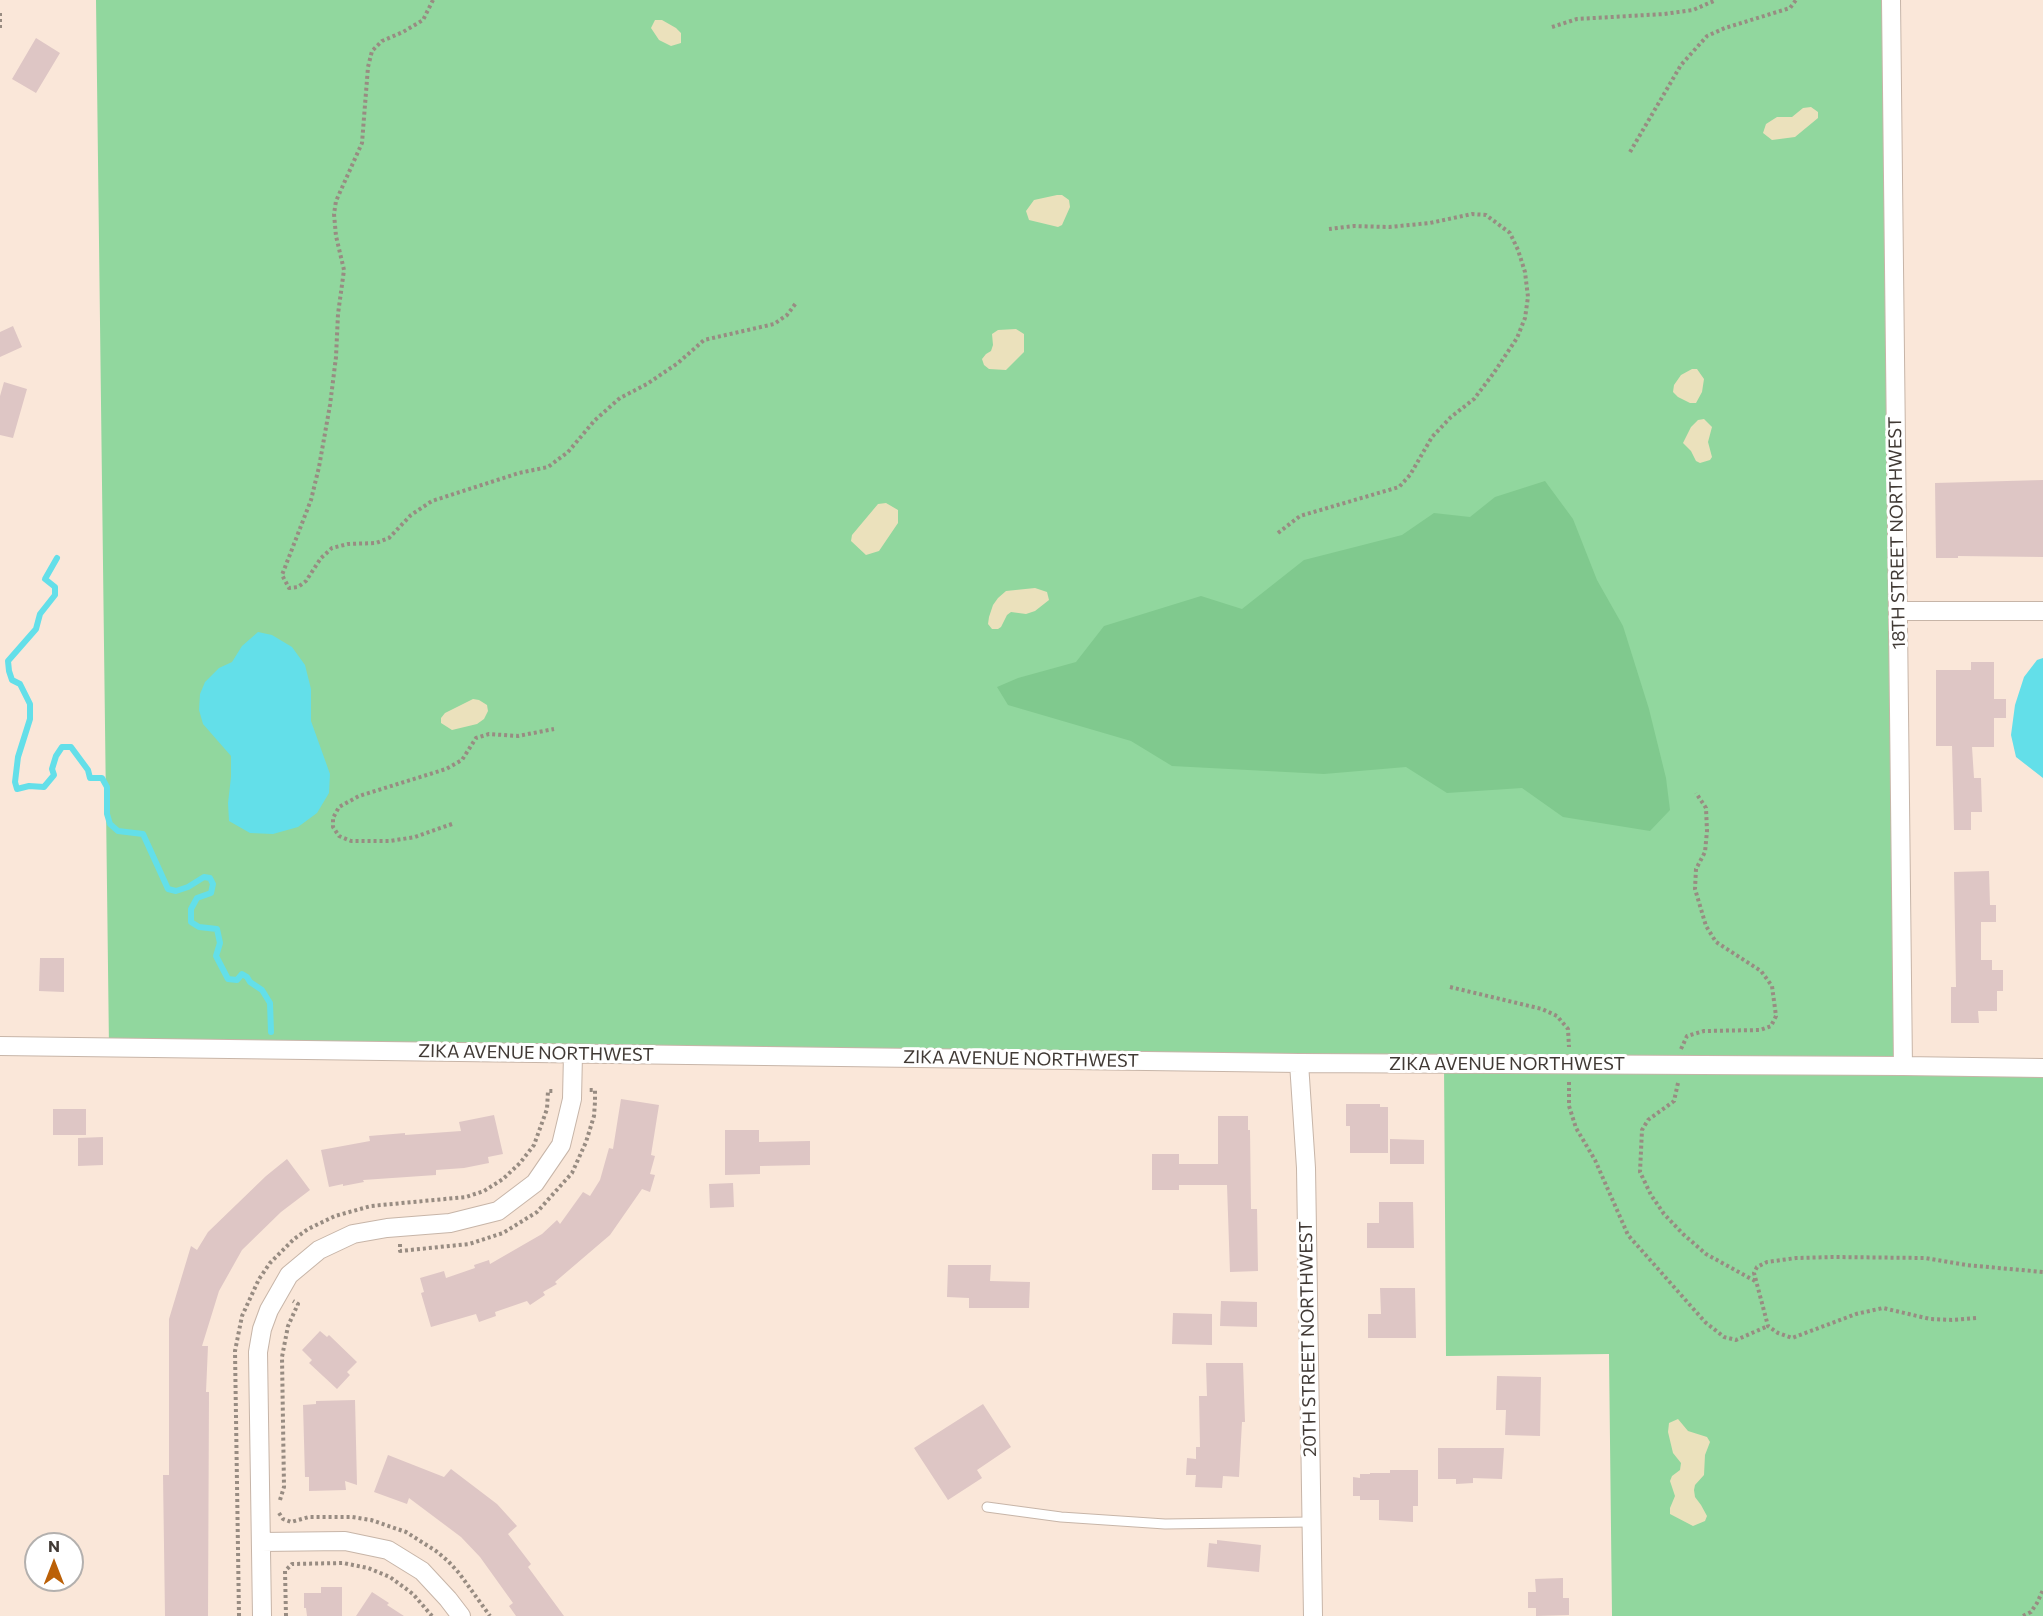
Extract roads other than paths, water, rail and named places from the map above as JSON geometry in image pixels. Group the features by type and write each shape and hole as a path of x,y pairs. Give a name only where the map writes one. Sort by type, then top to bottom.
{"street":[{"name":"18TH STREET NORTHWEST","path":"1891,0 1903,1066"},
{"path":"1898,611 2043,611"},
{"name":"ZIKA AVENUE NORTHWEST","path":"0,1046 1299,1063 2043,1068"},
{"path":"262,1616 258,1353 262,1329 269,1310 289,1275 319,1250 353,1234 387,1228 450,1223 498,1211 535,1183 561,1145 572,1099 573,1054"},
{"name":"20TH STREET NORTHWEST","path":"1299,1063 1306,1168 1313,1616"},
{"path":"261,1542 345,1541 388,1550 422,1571 461,1616"}],"lane":[{"path":"987,1508 1061,1517 1165,1524 1310,1522"}],"water":[{"path":"258,632 272,635 292,647 305,665 311,689 311,721 330,774 329,793 317,813 298,827 273,834 250,833 229,821 231,756 203,724 199,710 200,694 205,682 219,668 232,662 242,646"},
{"path":"2043,658 2043,778 2016,757 2011,735 2015,705 2024,677 2037,660"}],"waterway":[{"path":"57,558 45,579 55,587 55,595 40,614 36,629 8,661 12,680 20,684 30,704 30,719 18,757 15,782 17,789 29,786 44,787 54,775 52,769 62,747 71,747 88,770 90,778 102,778 107,787 107,814 110,824 118,831 143,834 168,889 176,891 204,877 210,878 213,884 211,893 197,898 191,909 191,922 199,927 217,929 220,943 216,956 228,979 237,980 242,974 262,990 270,1003 271,1032"}]}
